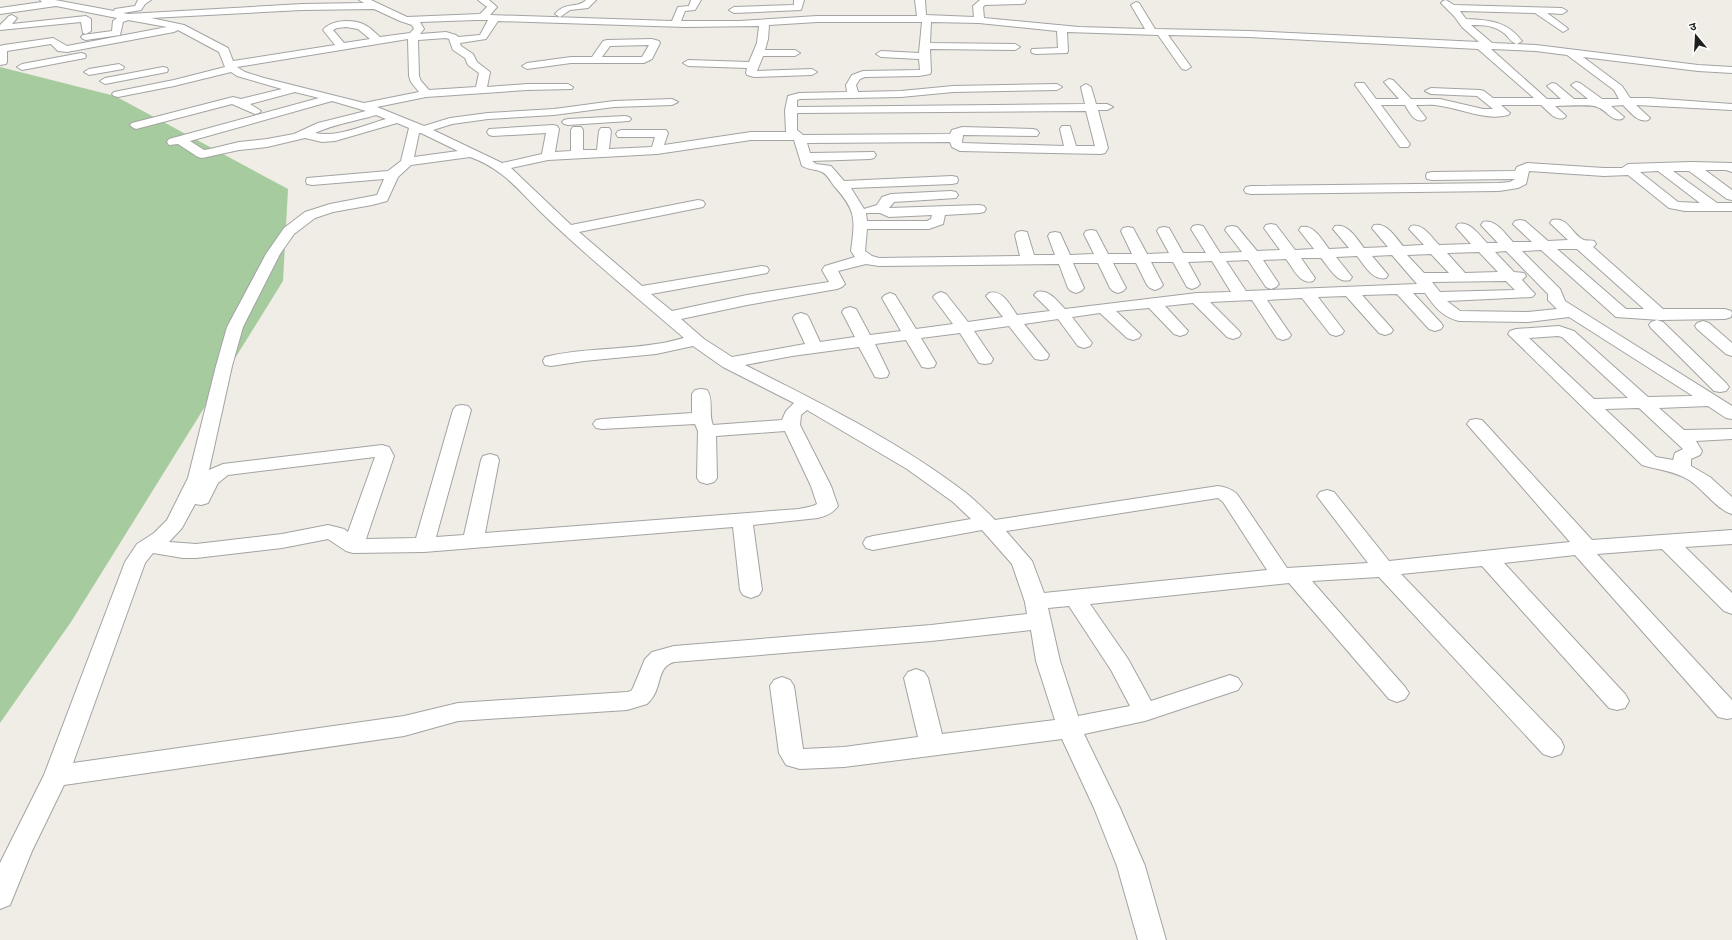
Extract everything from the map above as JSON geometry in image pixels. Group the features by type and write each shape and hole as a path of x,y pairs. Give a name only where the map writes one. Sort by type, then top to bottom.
{"street":[{"path":"109,14 138,8 141,2 146,0"},
{"path":"217,11 222,0"},
{"path":"231,11 235,0"},
{"path":"363,0 416,24 419,29 413,36 414,76 416,82 426,94"},
{"path":"483,0 492,9 483,17"},
{"path":"555,19 566,8 583,7 591,0"},
{"path":"676,23 681,9 692,8 696,0"},
{"path":"734,10 771,4 798,8 799,0"},
{"path":"1443,0 1453,8 1485,45 1543,102 1560,116"},
{"path":"1488,0 1499,10"},
{"path":"0,11 50,1 183,29 216,44 224,50 230,67 260,80 370,108 418,128 500,167 511,174 548,212 696,340 729,363 806,402 914,465 960,498 989,525 1022,561 1038,612 1048,662 1063,705 1069,728 1107,808 1131,866 1152,940"},
{"path":"850,131 851,85 856,77 870,73 923,73 927,70 924,18 918,1"},
{"path":"979,20 978,6 983,2 1022,1"},
{"path":"1515,2 1526,10"},
{"path":"1515,2 1536,3 1537,10 1563,29"},
{"path":"53,41 62,50 116,33 118,21 127,17 231,11 274,4 378,8"},
{"path":"771,4 759,53 751,72 754,74 812,72"},
{"path":"173,7 196,5 193,13"},
{"path":"1136,5 1156,32 1172,46 1178,58 1186,67"},
{"path":"325,19 378,8"},
{"path":"1453,8 1562,11"},
{"path":"0,19 83,9"},
{"path":"1480,9 1493,23"},
{"path":"408,20 495,17 676,23 767,22 872,14 979,20 1062,28 1089,27 1156,32 1250,34 1485,45 1604,56 1635,65 1666,63 1701,72 1727,70 1732,77"},
{"path":"454,41 484,37 495,17"},
{"path":"12,18 3,28 86,19 89,41"},
{"path":"22,67 40,59 183,29 207,18"},
{"path":"1548,18 1571,18"},
{"path":"53,41 57,33 58,22"},
{"path":"1464,22 1493,23 1505,28 1517,41"},
{"path":"341,46 328,30 331,26 357,24 364,26 378,41"},
{"path":"1034,47 1062,51 1062,28"},
{"path":"89,41 183,29"},
{"path":"1374,31 1384,41"},
{"path":"621,60 636,32"},
{"path":"882,54 925,51 988,42 1016,51 1015,34"},
{"path":"118,94 174,83 269,55 304,48 341,46 413,36 453,37 457,48 469,56 472,63 485,72 480,91"},
{"path":"2,62 0,50 4,48 53,41"},
{"path":"527,87 522,64 563,61 647,59 654,43 613,42 604,44 595,60"},
{"path":"988,42 990,57"},
{"path":"27,45 40,59"},
{"path":"1570,52 1618,88 1626,102 1644,118"},
{"path":"759,53 795,54"},
{"path":"1604,56 1610,71"},
{"path":"688,63 753,65"},
{"path":"1666,63 1672,77"},
{"path":"89,72 125,65 140,90"},
{"path":"104,81 132,75 161,66 174,83"},
{"path":"1053,74 1063,107"},
{"path":"1389,82 1398,90 1420,118"},
{"path":"1360,84 1404,144"},
{"path":"1576,85 1618,117"},
{"path":"1552,86 1571,102"},
{"path":"504,102 514,87"},
{"path":"180,140 202,154 205,154 239,146 283,140 304,134 322,125 355,118 370,108 426,94 480,91 514,87 568,87"},
{"path":"1057,87 961,89 901,94 794,97 791,110 791,131 798,138 806,163 813,167 827,169 842,185 858,211 861,225 858,251 862,257 880,262 1179,258 1585,245"},
{"path":"220,115 248,107 295,88"},
{"path":"1033,132 962,131 956,133 956,144 960,148 1101,150 1102,148 1086,88"},
{"path":"1374,102 1440,102 1508,117 1484,94 1479,92 1398,90"},
{"path":"931,91 936,108"},
{"path":"901,94 902,109"},
{"path":"878,95 882,138"},
{"path":"818,138 823,96"},
{"path":"167,144 333,98"},
{"path":"136,125 230,100 235,100 248,107"},
{"path":"1491,101 1599,103 1648,102 1732,108"},
{"path":"418,128 450,121 475,118 554,112 614,104 672,102"},
{"path":"302,106 322,118"},
{"path":"791,110 1107,107"},
{"path":"1031,162 1034,108"},
{"path":"164,118 176,127"},
{"path":"304,134 322,138 335,137 398,119"},
{"path":"548,156 554,124 559,122 625,119"},
{"path":"0,896 19,850 56,776 139,555 149,545 161,538 175,523 198,478 224,366 235,327 273,254 289,231 310,215 330,208 382,198 392,175 407,162 418,128"},
{"path":"493,132 553,129"},
{"path":"1066,129 1071,150"},
{"path":"577,130 577,154"},
{"path":"603,153 605,130"},
{"path":"500,167 548,156 657,150 751,136 818,138 850,131 882,138 956,138"},
{"path":"622,134 660,132 662,133 657,150"},
{"path":"407,162 470,153"},
{"path":"804,157 870,155"},
{"path":"1691,166 1732,196"},
{"path":"1732,168 1729,166 1628,168 1674,205 1685,207 1732,207"},
{"path":"1251,190 1499,187 1514,185 1521,181 1523,174 1521,170 1527,167 1604,172 1631,171"},
{"path":"1660,167 1714,207"},
{"path":"1325,177 1523,174"},
{"path":"312,181 392,175"},
{"path":"1354,176 1365,189"},
{"path":"842,185 952,180"},
{"path":"882,209 887,200 891,198 951,195"},
{"path":"569,230 698,204"},
{"path":"858,211 882,209 889,213 979,209"},
{"path":"861,225 929,225 938,221 939,211"},
{"path":"1557,222 1585,245 1659,320 1721,391 1732,414"},
{"path":"1520,224 1618,312 1659,320 1725,314"},
{"path":"1488,225 1555,292 1558,296 1556,300 1571,312 1604,331 1691,387 1721,391"},
{"path":"729,363 864,340 1103,308 1153,303 1195,291 1250,297 1428,288 1527,294 1463,227"},
{"path":"1271,228 1308,278"},
{"path":"1379,228 1452,315 1528,317 1571,312"},
{"path":"1198,229 1250,297 1284,335"},
{"path":"1340,229 1381,275"},
{"path":"1416,229 1461,277"},
{"path":"1232,230 1253,256 1271,284"},
{"path":"1306,230 1346,277"},
{"path":"1128,231 1155,285"},
{"path":"1164,231 1195,291 1233,334"},
{"path":"1091,234 1118,288"},
{"path":"1022,236 1028,260"},
{"path":"1055,236 1076,288"},
{"path":"668,317 746,300 832,286 836,284 836,280 829,270 830,268 866,259"},
{"path":"640,292 762,270"},
{"path":"1428,288 1461,277 1538,276"},
{"path":"1402,290 1435,326"},
{"path":"1351,292 1385,330"},
{"path":"1307,294 1336,331"},
{"path":"1042,295 1062,314 1084,343"},
{"path":"994,296 1041,355"},
{"path":"941,297 964,327 985,359"},
{"path":"890,298 928,362"},
{"path":"1153,303 1180,331"},
{"path":"1103,308 1133,335"},
{"path":"850,312 881,372"},
{"path":"801,318 815,348"},
{"path":"1703,326 1732,351"},
{"path":"1682,468 1682,457 1693,451 1693,449 1644,402 1564,332 1516,334 1649,461 1657,464 1682,468 1694,475 1732,508"},
{"path":"551,361 584,356 656,349 696,340"},
{"path":"1589,404 1644,402 1721,391"},
{"path":"701,394 707,478"},
{"path":"149,545 169,549 196,551 282,541 328,532 337,534 353,546 424,545 742,520 818,512 828,506 821,486 791,425 790,419 792,414 806,402"},
{"path":"424,545 462,410"},
{"path":"602,424 791,425"},
{"path":"1476,424 1583,548 1727,710"},
{"path":"1680,436 1732,434"},
{"path":"169,549 193,515 210,478 223,470 382,451 385,456 353,546"},
{"path":"473,541 490,460"},
{"path":"873,543 1218,492 1224,493 1230,498 1288,576 1397,693"},
{"path":"1327,496 1384,569 1552,747"},
{"path":"742,520 751,590"},
{"path":"56,776 404,726 428,722 458,712 627,701 639,698 644,691 653,665 660,658 674,654 923,634 1038,612 1075,598 1242,580 1384,569 1486,557 1666,541 1732,537"},
{"path":"1666,541 1732,606"},
{"path":"1486,557 1617,701"},
{"path":"1075,598 1120,666 1145,712"},
{"path":"916,678 932,746"},
{"path":"782,686 791,754 794,758 800,760 844,757 1069,728 1145,712 1230,684"}],"green space":[{"path":"0,67 115,96 288,189 283,281 71,622 0,723"}]}
